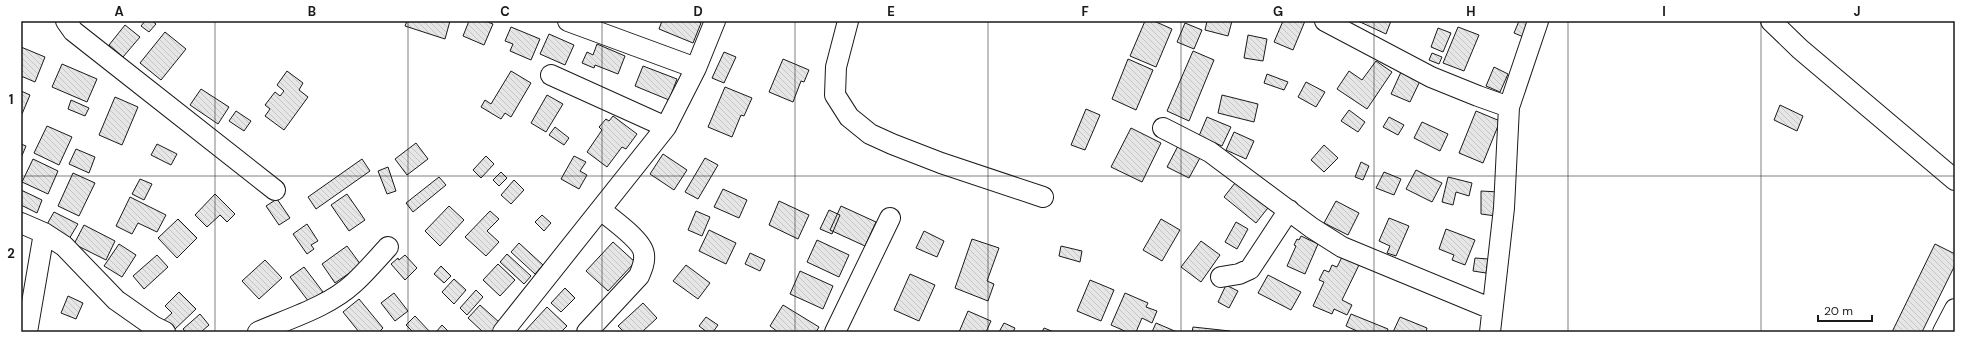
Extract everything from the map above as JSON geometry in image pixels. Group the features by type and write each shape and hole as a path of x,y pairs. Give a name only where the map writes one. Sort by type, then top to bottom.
{"street":[{"path":"66,21 73,31 275,190"},
{"path":"568,21 696,68"},
{"path":"503,332 666,127 696,68 715,21"},
{"path":"848,21 836,67 836,95 849,117 870,134 892,144 1043,197"},
{"path":"1325,21 1430,77 1509,107"},
{"path":"1490,332 1504,208 1509,107 1538,21"},
{"path":"1771,21 1800,49 1955,180"},
{"path":"551,74 666,127"},
{"path":"1162,128 1210,152 1312,228 1342,247 1492,309"},
{"path":"587,332 639,276 644,259 644,253 635,239 600,210"},
{"path":"1221,277 1239,274 1250,269 1289,210"},
{"path":"835,332 890,218"},
{"path":"21,224 44,233 64,246 116,300 153,326 165,332"},
{"path":"28,332 44,233"},
{"path":"258,332 335,297 354,284 388,247"},
{"path":"1943,332 1955,309"}],"building":[{"path":"145,21 152,21 156,24 149,32 141,26"},
{"path":"407,21 450,21 445,39 405,26"},
{"path":"469,21 485,21 493,24 484,45 463,36"},
{"path":"662,21 697,21 701,23 693,43 659,29"},
{"path":"1145,21 1154,21 1172,29 1156,67 1130,56"},
{"path":"1207,21 1232,21 1228,36 1205,30"},
{"path":"1283,21 1305,21 1293,50 1274,42"},
{"path":"1358,21 1391,21 1386,34"},
{"path":"1519,21 1532,21 1526,38 1514,33"},
{"path":"1185,23 1202,30 1194,49 1177,42"},
{"path":"125,25 140,37 123,57 109,45"},
{"path":"511,27 540,39 531,60 510,51 513,44 505,41"},
{"path":"1458,27 1479,35 1464,71 1443,63"},
{"path":"1438,28 1451,33 1443,52 1431,47"},
{"path":"165,32 186,49 161,80 140,63"},
{"path":"549,34 574,45 565,65 540,54"},
{"path":"1248,35 1267,39 1263,61 1244,58"},
{"path":"597,44 625,56 618,74 595,65 594,68 582,63 587,52 593,55"},
{"path":"21,47 45,57 35,82 21,76"},
{"path":"1193,51 1214,60 1189,121 1167,111"},
{"path":"724,52 736,57 724,83 712,78"},
{"path":"1432,53 1442,57 1439,64 1429,60"},
{"path":"783,59 809,70 804,82 801,81 793,102 769,92"},
{"path":"1128,59 1153,70 1136,110 1112,99"},
{"path":"1376,61 1392,72 1367,109 1337,89 1349,71 1362,80"},
{"path":"62,64 97,79 87,102 52,87"},
{"path":"643,66 677,79 669,100 635,86"},
{"path":"1494,67 1508,74 1500,92 1486,86"},
{"path":"287,71 303,83 299,90 308,97 284,130 265,116 270,109 265,105 275,92 280,96 284,91 277,85"},
{"path":"511,71 531,83 511,117 505,113 501,119 481,107 485,100 491,104"},
{"path":"1401,72 1420,81 1410,102 1391,94"},
{"path":"1267,74 1288,82 1284,90 1264,83"},
{"path":"1306,82 1325,92 1316,107 1298,97"},
{"path":"725,87 752,98 744,116 741,115 732,137 708,127"},
{"path":"201,89 229,107 218,124 190,105"},
{"path":"21,91 30,95 22,114 21,113"},
{"path":"547,95 563,104 546,132 531,123"},
{"path":"1222,95 1258,104 1254,122 1218,113"},
{"path":"115,97 138,107 122,145 99,135"},
{"path":"71,100 89,108 85,116 68,109"},
{"path":"1780,105 1803,116 1797,131 1774,120"},
{"path":"1086,109 1100,115 1085,150 1071,145"},
{"path":"1349,110 1365,122 1358,132 1341,121"},
{"path":"236,111 251,121 244,131 229,121"},
{"path":"1476,111 1500,121 1483,163 1459,153"},
{"path":"613,116 637,134 626,149 622,147 607,167 587,152 602,130 599,127 606,119 609,121"},
{"path":"1207,117 1231,127 1222,146 1199,136"},
{"path":"1389,117 1404,125 1398,135 1383,127"},
{"path":"1422,122 1448,134 1440,151 1414,138"},
{"path":"47,126 72,137 59,165 34,153"},
{"path":"555,127 569,138 564,145 549,135"},
{"path":"1131,128 1161,143 1142,182 1111,167"},
{"path":"1234,132 1254,141 1246,159 1226,150"},
{"path":"416,143 428,159 407,175 395,159"},
{"path":"21,144 26,146 21,158"},
{"path":"157,144 177,154 171,165 151,155"},
{"path":"1179,144 1201,156 1189,178 1167,167"},
{"path":"1324,145 1338,158 1324,172 1311,160"},
{"path":"76,149 95,157 89,173 69,164"},
{"path":"663,154 687,170 674,190 650,174"},
{"path":"486,156 494,164 481,178 473,170"},
{"path":"574,156 586,162 580,171 587,175 579,189 561,179"},
{"path":"705,158 718,165 698,199 685,192"},
{"path":"33,159 58,171 48,194 22,182"},
{"path":"362,159 370,171 316,209 308,197"},
{"path":"1361,162 1369,166 1363,180 1355,177"},
{"path":"388,167 396,191 387,194 378,171"},
{"path":"1416,170 1442,183 1432,202 1406,189"},
{"path":"501,172 507,178 499,186 493,180"},
{"path":"1384,172 1401,179 1394,195 1376,188"},
{"path":"73,173 95,183 79,216 58,206"},
{"path":"439,177 446,185 413,212 406,203"},
{"path":"1448,177 1472,183 1469,196 1456,192 1453,205 1442,202"},
{"path":"1239,178 1271,204 1256,223 1224,197"},
{"path":"140,179 152,184 144,200 132,194"},
{"path":"514,180 524,190 511,204 501,195"},
{"path":"723,189 747,200 739,218 714,207"},
{"path":"21,190 42,200 37,213 21,205"},
{"path":"1481,191 1499,192 1496,216 1481,214"},
{"path":"215,194 235,214 227,222 220,215 207,227 195,215"},
{"path":"347,194 365,220 349,231 331,205"},
{"path":"130,197 166,215 157,232 138,223 132,234 116,226"},
{"path":"277,199 290,218 279,225 266,206"},
{"path":"779,201 809,215 798,239 769,225"},
{"path":"1336,201 1359,213 1348,235 1324,223"},
{"path":"449,206 464,220 440,246 425,231"},
{"path":"841,206 876,222 865,246 830,230"},
{"path":"829,210 840,215 832,234 820,229"},
{"path":"490,211 499,219 487,231 499,242 486,256 465,237"},
{"path":"696,211 710,217 702,236 688,230"},
{"path":"54,212 78,224 69,239 46,226"},
{"path":"542,215 551,223 544,231 535,222"},
{"path":"1389,218 1409,226 1396,256 1387,253 1390,246 1379,241"},
{"path":"178,219 197,238 177,258 158,238"},
{"path":"1161,219 1180,230 1162,261 1143,250"},
{"path":"1236,222 1248,229 1237,249 1225,242"},
{"path":"307,224 318,241 311,245 314,249 307,254 293,234"},
{"path":"84,225 115,241 106,260 74,244"},
{"path":"1446,229 1475,240 1465,265 1452,260 1454,255 1439,249"},
{"path":"709,230 736,243 726,264 699,251"},
{"path":"924,231 944,241 937,257 916,248"},
{"path":"1301,236 1318,244 1305,274 1287,266 1296,246 1294,245 1297,239 1299,240"},
{"path":"972,239 999,248 987,281 994,284 988,301 955,288"},
{"path":"817,240 849,255 839,277 807,262"},
{"path":"1201,241 1220,255 1201,282 1181,267"},
{"path":"613,242 635,262 608,291 586,271"},
{"path":"519,243 543,265 535,274 511,252"},
{"path":"119,244 136,255 122,277 104,266"},
{"path":"1935,244 1955,254 1955,265 1922,332 1892,332"},
{"path":"347,246 361,265 335,283 322,264"},
{"path":"1061,246 1082,251 1080,262 1059,256"},
{"path":"750,253 765,260 760,271 745,264"},
{"path":"507,254 531,276 524,284 500,262"},
{"path":"157,255 168,267 144,289 133,276"},
{"path":"405,255 417,268 405,280 391,264 398,258 399,260"},
{"path":"1342,257 1359,265 1342,300 1352,305 1347,315 1334,309 1332,314 1313,306 1324,282 1319,280 1324,270 1329,272 1332,265 1337,267"},
{"path":"1475,258 1488,259 1486,273 1473,271"},
{"path":"265,260 282,278 259,299 242,281"},
{"path":"498,264 515,280 500,296 483,280"},
{"path":"686,265 710,283 698,299 673,281"},
{"path":"441,266 451,276 444,283 434,274"},
{"path":"304,267 323,292 309,302 290,277"},
{"path":"800,271 833,286 823,309 790,294"},
{"path":"910,274 935,285 919,321 894,310"},
{"path":"1268,275 1301,292 1291,310 1258,293"},
{"path":"454,279 466,290 454,304 442,292"},
{"path":"1090,280 1114,290 1101,321 1077,311"},
{"path":"1226,285 1238,291 1229,308 1218,302"},
{"path":"565,288 575,298 561,312 551,303"},
{"path":"476,290 483,297 467,315 460,308"},
{"path":"179,292 196,309 172,332 161,323 172,313 165,306"},
{"path":"394,293 408,311 395,321 381,303"},
{"path":"1125,293 1148,303 1146,307 1157,311 1152,323 1142,318 1136,332 1127,332 1111,325"},
{"path":"68,296 83,303 76,319 61,313"},
{"path":"359,299 383,328 379,332 359,332 343,312"},
{"path":"643,303 657,318 642,332 624,332 618,326"},
{"path":"480,305 500,323 491,332 483,332 468,318"},
{"path":"783,305 819,327 816,332 778,332 770,326"},
{"path":"547,307 567,326 561,332 524,332"},
{"path":"968,311 991,321 986,332 959,332"},
{"path":"200,314 209,325 201,332 186,332 183,329"},
{"path":"1351,314 1388,329 1387,332 1359,332 1346,326"},
{"path":"415,316 430,332 413,332 406,325"},
{"path":"706,317 718,325 713,332 707,332 699,326"},
{"path":"1400,317 1427,328 1426,332 1393,332"},
{"path":"1004,323 1015,328 1013,332 999,332"},
{"path":"1156,323 1177,332 1152,332"},
{"path":"442,325 449,332 436,332"},
{"path":"1193,327 1230,331 1230,332 1192,332"},
{"path":"1044,328 1054,332 1042,332"}]}
